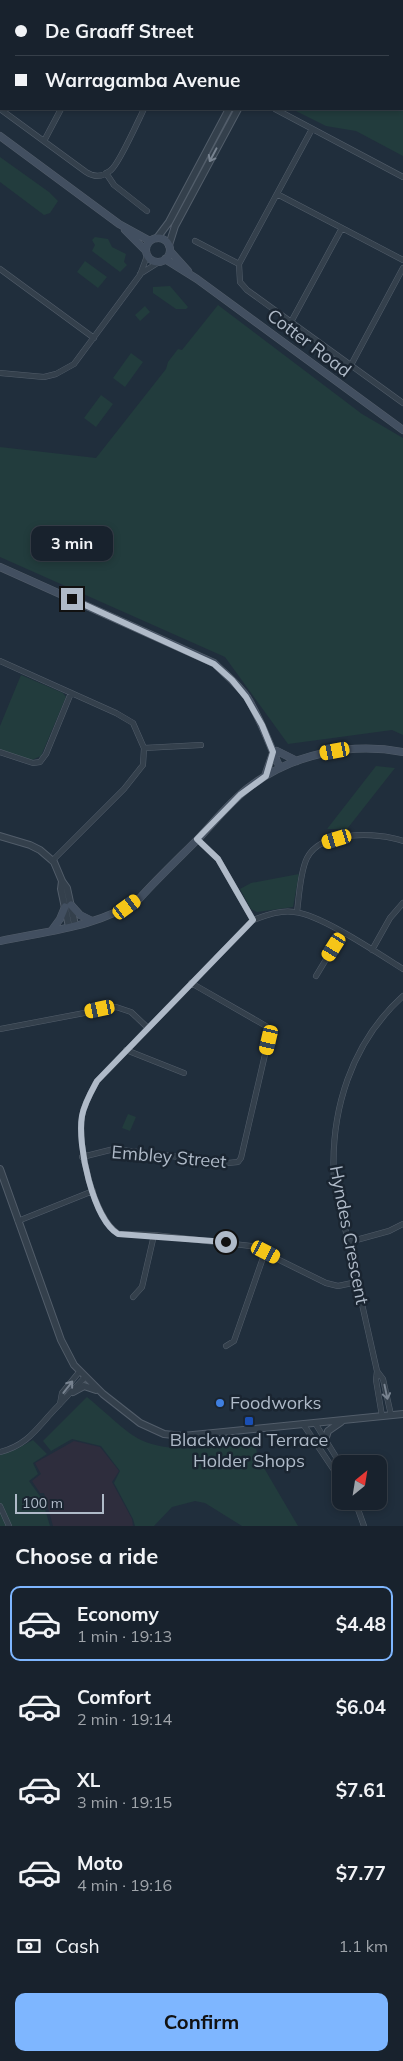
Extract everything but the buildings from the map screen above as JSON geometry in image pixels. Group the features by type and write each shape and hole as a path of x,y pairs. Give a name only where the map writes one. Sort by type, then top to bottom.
{"main road":[{"path":"0,136 119,224 152,261 162,261 169,248 164,240 153,239 119,224"},
{"path":"146,253 153,239"},
{"name":"Cotter Road","path":"169,248 197,279"},
{"name":"Cotter Road","path":"162,261 197,279 403,430"},
{"path":"0,567 214,664 232,680 246,697 282,767"},
{"path":"0,941 72,926 118,912 139,898 240,795 282,767 320,754 358,749 403,752"},
{"path":"275,752 297,761"},
{"path":"266,776 275,752"},
{"path":"51,930 68,906 92,921"}],"street":[{"path":"1,110 92,176 106,174 113,169 143,110"},
{"path":"44,141 60,110"},
{"path":"153,239 169,222 228,110"},
{"path":"169,248 175,226 237,110"},
{"path":"277,110 403,177"},
{"path":"312,129 239,264 240,282 247,290 403,403"},
{"path":"106,174 114,185 147,211"},
{"path":"277,194 403,260"},
{"path":"291,322 342,228"},
{"path":"196,242 239,264"},
{"path":"0,373 36,377 56,374 74,364 140,275 146,253"},
{"path":"140,275 162,261"},
{"path":"351,366 403,268"},
{"path":"0,269 94,338"},
{"path":"0,661 116,713 133,723 144,748 143,765 124,789 52,861"},
{"path":"0,752 33,763 40,762 46,754 71,693"},
{"path":"144,748 201,745"},
{"path":"297,912 305,862 310,852 316,847 348,835 368,834 403,841"},
{"path":"0,836 30,845 40,850 52,861 62,881 61,889 68,906 72,926"},
{"path":"197,839 218,859 253,920"},
{"path":"372,950 390,918 403,903"},
{"path":"358,1282 338,1286 326,1283 258,1248 238,1244 118,1234 105,1222 82,1157 81,1134 84,1106 97,1081 253,920 273,913 297,912 317,919 403,969"},
{"path":"316,976 342,933"},
{"name":"Embley Street","path":"82,1157 114,1149 228,1163 238,1162 241,1158 270,1033 266,1026 192,983"},
{"name":"Hyndes Crescent","path":"382,1416 376,1380 377,1371 334,1179 333,1160 335,1125 343,1089 354,1061 392,1006 403,996"},
{"path":"0,1029 116,1007 131,1012 148,1028"},
{"path":"126,1050 184,1073"},
{"path":"0,1169 61,1340 74,1365 103,1394 140,1423 156,1431 173,1436 183,1436 403,1414"},
{"path":"18,1220 93,1192"},
{"path":"349,1242 389,1231 403,1224"},
{"path":"133,1296 142,1287 154,1236"},
{"path":"226,1346 234,1340 266,1252"},
{"name":"Hyndes Crescent","path":"377,1371 383,1379 391,1415"},
{"path":"73,1392 82,1374"},
{"path":"59,1404 62,1393 82,1374"},
{"path":"0,1452 14,1449 27,1441 59,1404 80,1387 89,1386 103,1394"},
{"path":"325,1440 328,1431 344,1420"},
{"path":"315,1423 335,1455"},
{"path":"303,1424 332,1467"},
{"path":"0,1506 9,1526"},
{"path":"358,1510 364,1526"}],"shaded area":[{"path":"74,1441 100,1447 119,1471 112,1482 132,1519 133,1526 53,1526 44,1493 40,1493 32,1481 41,1474 35,1463"}],"green space":[{"path":"294,110 403,110 403,156 356,131 326,126"},
{"path":"0,157 49,192 58,201 50,213 44,215 0,182"},
{"path":"95,237 108,239 112,247 126,254 124,262 127,265 120,272 92,251 95,245 92,240"},
{"path":"85,261 107,277 98,288 77,272"},
{"path":"170,286 188,307 186,309 176,309 153,293 153,287"},
{"path":"218,305 362,414 403,438 403,735 392,730 288,744 225,657 0,557 0,447 96,458 166,369 168,362 178,349 182,350"},
{"path":"145,306 150,312 140,321 135,315"},
{"path":"131,353 143,362 125,387 113,378"},
{"path":"101,395 113,404 96,427 84,418"},
{"path":"21,675 63,693 66,697 41,756 32,760 0,750 0,726"},
{"path":"376,766 395,768 347,829 327,829"},
{"path":"299,874 293,907 257,912 251,909 240,889 251,883"},
{"path":"128,1114 136,1117 130,1131 122,1128"},
{"path":"87,1397 128,1432 153,1445 198,1448 256,1444 257,1456 298,1526 242,1526 205,1503 195,1501 172,1507 154,1526 135,1526 114,1483 120,1471 101,1446 72,1439 51,1451 43,1441"},
{"path":"33,1440 47,1454 33,1463 38,1474 29,1481 42,1499 50,1526 0,1526 0,1455 15,1450"}],"place":[{"name":"Foodworks","path":"220,1403"},
{"name":"Blackwood Terrace Holder Shops","path":"249,1421"}],"route":[{"path":"72,599 214,664 232,680 246,697 262,725 273,752 266,776 249,787 230,804 197,839 218,859 253,920 109,1067 90,1093 82,1116 82,1157 93,1192 105,1222 109,1227 118,1234 226,1242"}]}
